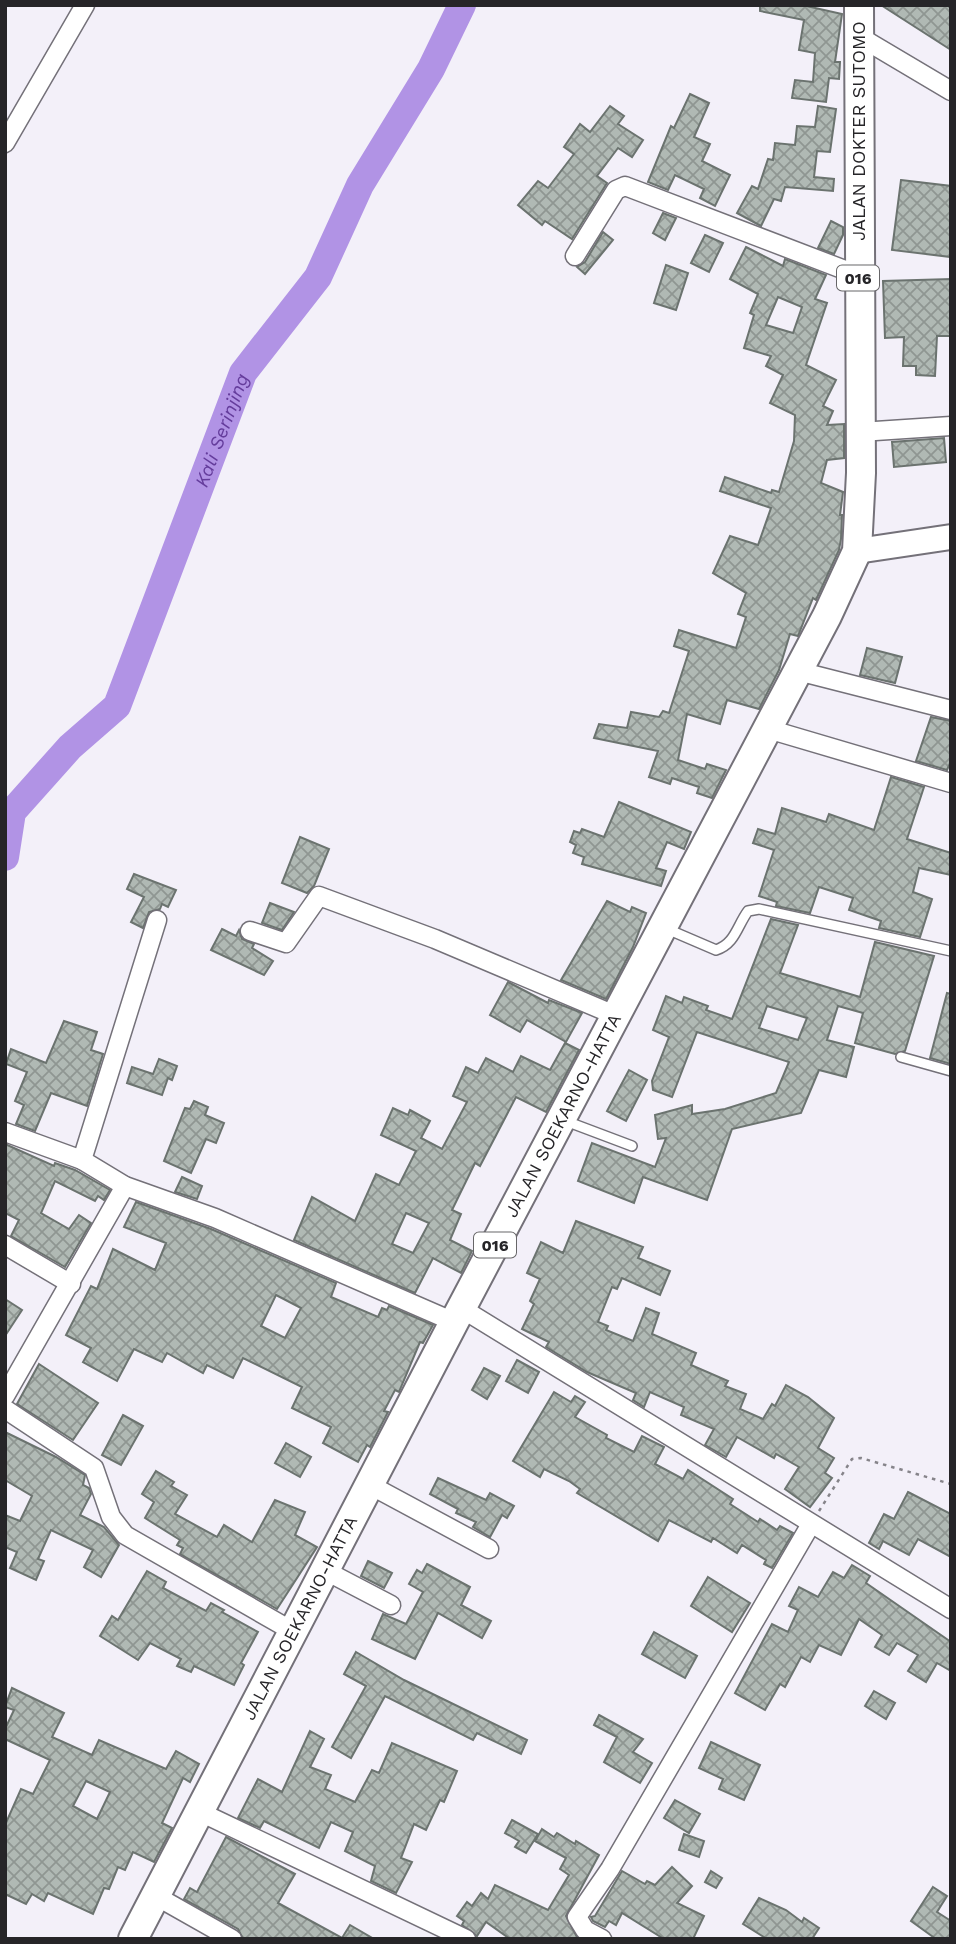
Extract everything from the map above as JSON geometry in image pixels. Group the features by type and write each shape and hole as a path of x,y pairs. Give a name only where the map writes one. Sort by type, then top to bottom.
{"main road":[{"name":"JALAN DOKTER SUTOMO","path":"857,551 860,432 859,5"},
{"path":"857,551 951,537"},
{"name":"JALAN SOEKARNO-HATTA","path":"133,1939 294,1632 337,1577 370,1485 663,927 785,735 798,671 857,551"}],"street":[{"path":"5,143 85,5"},
{"path":"860,37 951,91"},
{"path":"575,256 616,190 625,186 858,275"},
{"path":"860,432 951,426"},
{"path":"798,671 951,710"},
{"path":"785,735 951,783"},
{"path":"250,931 286,943 319,896 435,939 617,1016"},
{"path":"82,1160 157,920"},
{"path":"5,1132 82,1160 125,1186 215,1218 458,1315 951,1609"},
{"path":"5,1396 125,1186"},
{"path":"5,1245 71,1284"},
{"path":"5,1409 94,1468 111,1517 125,1535 294,1632"},
{"path":"370,1485 489,1549"},
{"path":"601,1939 585,1930 577,1917 610,1870 811,1524"},
{"path":"337,1577 391,1605"},
{"path":"200,1812 466,1939"},
{"path":"156,1896 232,1939"}],"lane":[{"path":"663,927 716,950 730,941 748,911 759,909 951,951"},
{"path":"901,1057 951,1071"},
{"path":"562,1120 632,1146"}],"path":[{"path":"811,1524 852,1459 861,1458 951,1484"}],"building":[{"path":"760,5 802,5 842,14 835,62 840,62 839,79 829,78 826,102 792,98 795,80 813,82 815,53 799,50 804,20 760,11"},
{"path":"881,5 946,5 951,8 951,50"},
{"path":"690,94 709,103 694,137 710,144 702,161 730,175 715,206 700,198 704,189 675,175 668,190 648,182 671,126 674,128"},
{"path":"610,106 624,116 618,124 643,140 632,157 618,148 597,176 607,183 572,239 545,221 542,225 518,205 538,181 548,188 574,154 564,147 580,124 590,132"},
{"path":"818,106 836,109 830,152 817,151 814,177 834,179 833,191 785,187 781,201 774,199 761,226 737,213 752,186 758,189 768,159 773,160 775,143 795,145 797,126 815,127"},
{"path":"901,180 951,186 951,257 892,250"},
{"path":"663,213 676,218 665,240 653,233"},
{"path":"831,221 843,227 843,235 834,254 818,248"},
{"path":"603,232 613,240 585,274 577,267 585,262"},
{"path":"705,235 723,243 709,272 691,263"},
{"path":"746,247 783,266 785,259 826,275 815,299 827,303 806,365 836,380 823,406 833,411 827,425 844,424 844,458 827,460 821,483 843,492 839,550 816,600 813,598 798,636 790,634 779,670 759,709 727,700 720,724 687,714 678,760 705,769 707,764 726,770 712,798 697,793 699,787 672,778 670,784 649,777 658,751 594,738 599,724 627,728 631,712 659,717 663,711 669,713 689,651 674,646 679,630 736,648 746,617 738,614 746,593 713,573 730,536 758,545 771,508 720,491 725,477 771,493 772,490 779,492 794,441 795,415 770,403 783,375 766,366 771,356 744,348 754,315 750,313 758,294 730,279","holes":["778,297 802,307 793,333 766,325"]},
{"path":"666,265 688,273 676,310 654,303"},
{"path":"951,279 951,336 937,336 935,376 916,375 916,366 903,366 904,337 885,338 883,281"},
{"path":"944,438 946,462 894,467 892,442"},
{"path":"867,648 902,657 895,683 860,675"},
{"path":"931,717 951,721 951,761 947,770 916,761"},
{"path":"891,777 924,787 907,839 951,853 951,875 919,868 913,892 932,899 920,937 879,928 881,921 849,910 853,898 819,887 810,913 776,906 777,902 759,896 774,850 753,843 758,829 775,834 782,808 826,822 829,814 874,830"},
{"path":"619,802 691,832 684,849 667,842 656,868 666,871 661,886 582,864 584,857 573,853 576,845 570,842 574,831 580,833 582,829 604,837"},
{"path":"300,837 329,849 314,886 307,893 282,883"},
{"path":"134,874 176,890 168,907 162,904 160,909 149,912 143,928 131,922 144,897 127,889"},
{"path":"607,901 630,912 632,907 646,913 633,947 606,999 561,980"},
{"path":"270,903 294,912 282,930 262,923"},
{"path":"771,919 798,925 780,973 860,997 875,942 934,956 905,1051 895,1054 855,1043 863,1013 838,1006 827,1040 854,1047 846,1077 819,1070 801,1113 732,1129 707,1200 643,1177 634,1203 578,1181 592,1143 655,1167 666,1138 658,1139 655,1115 692,1105 692,1114 725,1109 776,1093 789,1062 697,1032 672,1097 653,1090 652,1081 669,1037 653,1030 666,996 682,1003 684,997 708,1006 706,1010 732,1019","holes":["767,1006 807,1018 798,1040 759,1028"]},
{"path":"222,929 236,936 239,930 242,939 254,944 252,948 273,961 264,975 211,950"},
{"path":"508,982 548,1003 549,1000 582,1013 566,1042 527,1020 520,1032 490,1015"},
{"path":"947,993 951,994 951,1064 930,1058"},
{"path":"64,1021 97,1032 91,1050 103,1054 87,1106 51,1093 35,1131 16,1124 24,1105 15,1101 27,1072 6,1064 11,1049 46,1063"},
{"path":"565,1043 579,1050 546,1112 516,1097 480,1166 475,1163 452,1210 461,1214 450,1240 472,1251 461,1273 433,1258 415,1293 294,1240 312,1197 355,1221 376,1174 399,1185 416,1151 381,1135 393,1108 408,1115 410,1110 430,1121 421,1138 442,1149 467,1102 453,1096 466,1067 478,1073 486,1058 513,1072 521,1056 550,1070","holes":["406,1213 429,1223 413,1253 392,1244"]},
{"path":"159,1059 177,1066 172,1080 168,1078 162,1095 127,1083 132,1067 153,1074"},
{"path":"629,1070 647,1080 626,1121 607,1111"},
{"path":"194,1101 208,1107 205,1115 224,1123 216,1143 206,1139 191,1173 164,1161 185,1108 190,1109"},
{"path":"5,1144 54,1166 55,1163 75,1170 110,1190 104,1200 98,1196 95,1201 55,1181 41,1213 69,1229 79,1215 91,1223 65,1267 11,1236 19,1220 5,1213"},
{"path":"182,1177 202,1186 197,1199 175,1192"},
{"path":"136,1202 211,1229 336,1283 331,1297 378,1317 382,1308 387,1310 389,1306 433,1325 423,1343 420,1342 399,1392 395,1390 384,1411 388,1412 370,1447 367,1445 358,1462 323,1443 331,1427 292,1408 302,1387 243,1358 233,1378 207,1365 203,1373 167,1353 162,1362 134,1349 117,1381 83,1362 91,1348 66,1335 91,1286 97,1289 113,1249 155,1270 166,1243 124,1227","holes":["276,1295 301,1308 285,1338 261,1326"]},
{"path":"576,1221 643,1247 638,1258 670,1271 660,1295 622,1278 617,1289 612,1287 598,1322 608,1326 606,1330 633,1341 646,1308 659,1313 652,1334 696,1353 691,1365 728,1381 725,1386 746,1394 740,1409 763,1419 772,1404 775,1406 786,1385 808,1397 834,1418 818,1448 834,1458 825,1473 832,1478 810,1507 785,1489 799,1467 776,1454 774,1458 737,1437 726,1457 705,1445 714,1429 681,1415 684,1407 650,1392 644,1407 633,1400 636,1393 587,1372 546,1347 549,1342 522,1329 534,1304 530,1301 540,1279 527,1273 541,1242 563,1253"},
{"path":"5,1299 22,1310 5,1336"},
{"path":"517,1360 539,1372 528,1393 506,1381"},
{"path":"39,1364 98,1403 73,1440 17,1404"},
{"path":"484,1368 500,1376 487,1399 472,1390"},
{"path":"554,1392 571,1402 575,1396 585,1402 575,1417 607,1435 606,1438 634,1452 642,1436 664,1447 655,1464 683,1479 688,1470 733,1499 730,1504 758,1522 760,1519 777,1530 780,1526 793,1533 772,1568 764,1564 766,1560 742,1545 737,1553 713,1538 711,1542 669,1520 658,1541 577,1493 580,1489 569,1481 544,1469 540,1477 513,1461"},
{"path":"123,1415 143,1426 121,1465 102,1455"},
{"path":"5,1432 56,1457 85,1475 83,1485 89,1488 91,1494 80,1515 104,1527 119,1545 101,1577 84,1567 93,1550 51,1530 38,1559 44,1561 36,1580 10,1568 17,1552 5,1547 5,1515 20,1521 32,1496 5,1480"},
{"path":"286,1443 311,1457 300,1477 275,1463"},
{"path":"156,1471 174,1482 171,1486 187,1495 175,1514 217,1537 224,1525 252,1542 275,1500 305,1512 295,1535 317,1547 277,1609 180,1554 183,1548 177,1545 180,1540 145,1518 154,1502 142,1494"},
{"path":"438,1478 486,1500 490,1493 514,1506 507,1518 502,1515 490,1537 473,1527 476,1522 456,1513 458,1509 430,1494"},
{"path":"908,1492 951,1514 951,1557 918,1539 909,1555 883,1541 879,1549 869,1543 884,1514 894,1519"},
{"path":"368,1561 392,1573 384,1588 361,1576"},
{"path":"427,1564 470,1587 461,1605 491,1621 482,1638 438,1613 415,1659 372,1639 383,1614 406,1624 423,1592 409,1584 417,1570 422,1573"},
{"path":"852,1565 870,1576 866,1583 951,1642 951,1671 937,1663 926,1682 908,1671 918,1655 897,1643 889,1655 875,1647 882,1635 859,1619 841,1655 819,1645 810,1662 801,1657 785,1687 780,1684 765,1710 735,1693 772,1624 788,1632 798,1610 789,1606 799,1587 818,1597 833,1572 844,1578"},
{"path":"147,1571 166,1582 163,1588 206,1611 211,1603 258,1632 241,1663 244,1665 234,1685 194,1666 191,1672 177,1666 181,1659 150,1643 138,1660 100,1636 112,1616 118,1620"},
{"path":"708,1577 750,1603 732,1632 691,1606"},
{"path":"654,1632 697,1656 685,1678 642,1654"},
{"path":"356,1652 404,1680 527,1740 521,1754 477,1733 473,1740 385,1696 351,1758 332,1747 366,1686 344,1674"},
{"path":"12,1688 64,1713 52,1737 92,1755 99,1740 166,1769 176,1751 199,1764 190,1782 183,1778 162,1823 172,1828 154,1862 133,1852 125,1870 118,1867 109,1889 104,1888 93,1914 48,1893 44,1901 32,1894 26,1904 5,1894 5,1825 21,1789 33,1794 50,1760 5,1739 5,1729 14,1710 5,1707","holes":["86,1781 110,1792 97,1819 73,1806"]},
{"path":"874,1691 895,1703 886,1719 865,1706"},
{"path":"599,1715 643,1739 633,1752 652,1763 640,1783 604,1762 617,1737 594,1725"},
{"path":"310,1731 324,1739 310,1767 331,1775 325,1789 355,1802 372,1770 379,1773 392,1743 457,1771 444,1802 440,1800 426,1830 414,1824 401,1858 412,1862 396,1893 371,1881 375,1866 345,1851 353,1832 331,1822 319,1848 264,1821 260,1828 238,1818 258,1779 282,1792"},
{"path":"711,1742 760,1765 744,1800 719,1789 723,1779 699,1768"},
{"path":"675,1800 700,1814 689,1833 664,1818"},
{"path":"512,1820 538,1834 526,1853 515,1847 519,1841 505,1833"},
{"path":"542,1829 554,1837 557,1833 575,1844 576,1841 599,1855 566,1916 578,1939 510,1939 486,1922 477,1936 462,1925 464,1921 457,1916 467,1902 472,1906 481,1893 488,1899 495,1885 548,1910 569,1875 560,1869 566,1858 535,1841"},
{"path":"684,1834 704,1841 699,1857 679,1850"},
{"path":"226,1837 295,1874 278,1903 342,1938 350,1925 374,1939 243,1939 238,1929 184,1899 190,1888 197,1892"},
{"path":"672,1867 692,1886 677,1903 704,1916 693,1939 664,1939 622,1913 616,1925 609,1921 605,1927 593,1921 591,1917 595,1916 622,1871 645,1884 647,1881 655,1885"},
{"path":"711,1871 722,1878 716,1888 705,1882"},
{"path":"933,1887 947,1896 937,1912 951,1921 951,1939 936,1939 911,1921"},
{"path":"759,1898 786,1910 802,1922 804,1918 819,1928 812,1939 767,1939 743,1924"}],"waterway":[{"name":"Kali Serinjing","path":"5,857 12,812 70,747 117,706 243,373 318,277 360,185 431,69 462,5"}]}
